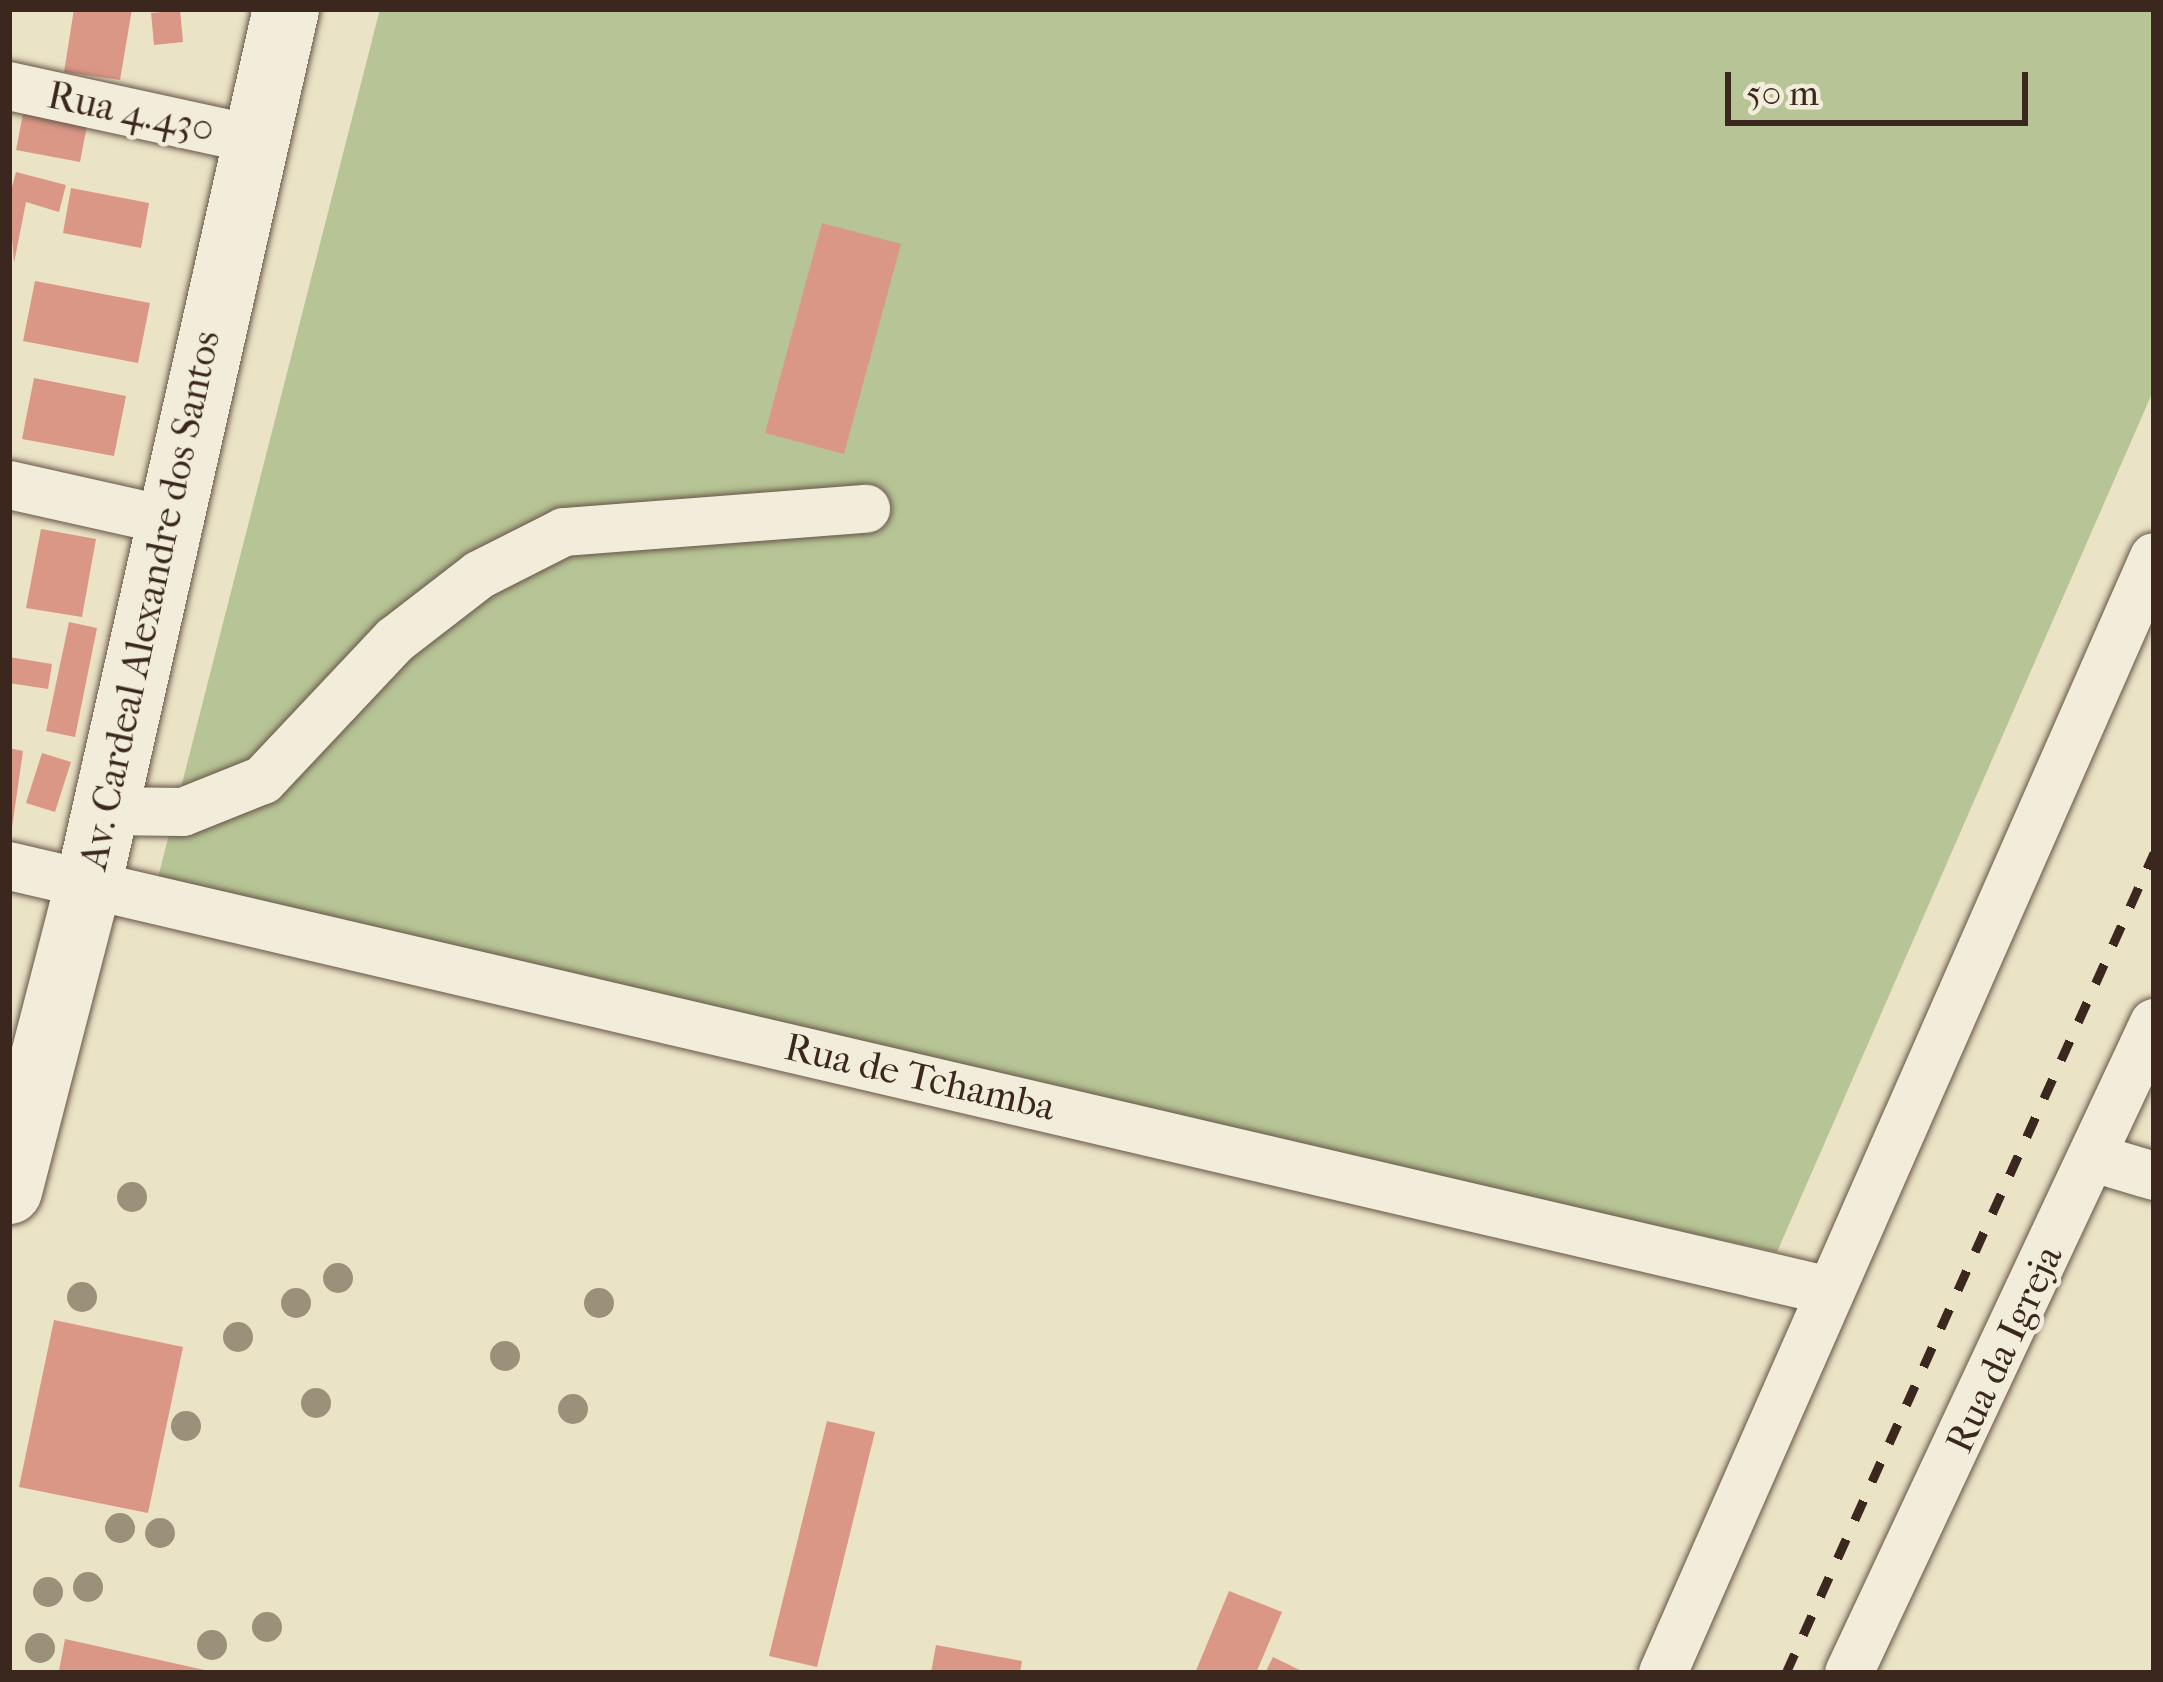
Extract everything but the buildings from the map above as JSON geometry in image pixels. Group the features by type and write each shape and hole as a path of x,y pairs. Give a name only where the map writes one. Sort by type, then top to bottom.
{"main road":[{"name":"Av. Cardeal Alexandre dos Santos","path":"9,1191 88,881 252,139 286,9"}],"street":[{"name":"Rua 4.430","path":"9,86 252,139"},
{"path":"9,485 166,520"},
{"path":"104,811 183,812 263,780 395,640 479,575 564,532 866,508"},
{"path":"1663,1673 2154,557"},
{"name":"Rua de Tchamba","path":"9,866 1829,1291"},
{"name":"Rua da Igreja","path":"1850,1673 2154,1023"},
{"path":"2094,1158 2154,1176"}],"green space":[{"path":"380,9 2154,9 2154,389 1777,1252 153,897"}],"railway":[{"path":"1786,1673 2154,853"}]}
